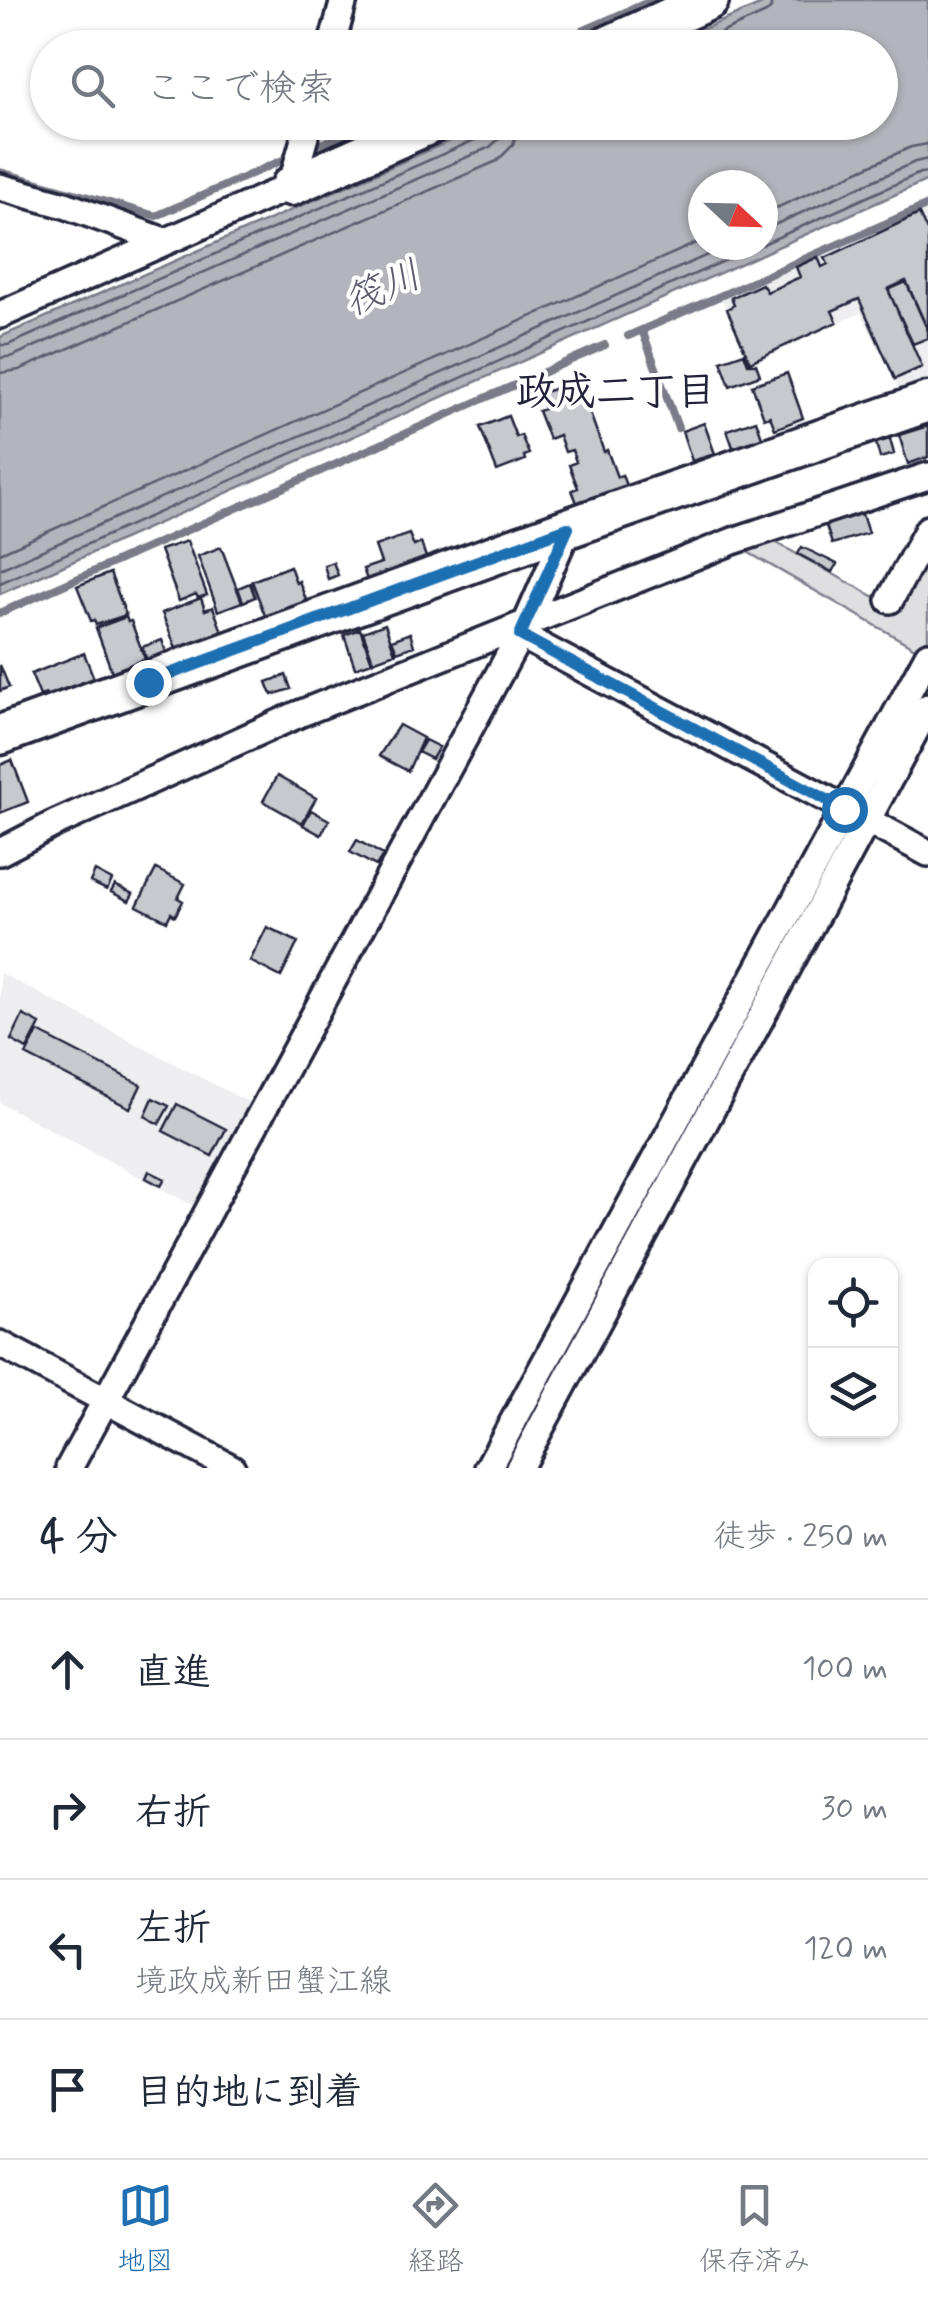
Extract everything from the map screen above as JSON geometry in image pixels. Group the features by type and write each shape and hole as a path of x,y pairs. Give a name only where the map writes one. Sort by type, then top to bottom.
{"main road":[{"path":"643,30 710,0"},
{"path":"291,186 394,140"},
{"path":"0,735 928,402"}],"street":[{"path":"336,30 344,0"},
{"path":"0,315 291,186 305,140"},
{"path":"0,187 65,205 164,242"},
{"path":"0,852 299,714 523,630 733,541 928,476"},
{"path":"69,1468 523,630 568,528"},
{"path":"890,600 928,529"},
{"path":"523,630 928,854"},
{"path":"519,1468 855,814 928,655"},
{"path":"488,1468 855,814 928,707"},
{"path":"0,1344 232,1468"}],"shaded area":[{"path":"928,207 928,388 903,397 861,313 749,363 721,297"},
{"path":"775,542 895,608 928,548 928,641 922,652 744,550"},
{"path":"0,973 252,1104 196,1207 0,1103"}],"water":[{"name":"筏川","path":"771,0 928,0 928,180 778,247 778,170 688,170 688,260 749,260 0,594 0,337 452,140 898,140 898,30 701,30"}],"building":[{"path":"919,214 928,233 928,330 906,281 888,289 922,367 895,379 859,299 832,311 837,322 750,362 727,309 734,305 731,298 762,284 767,292 800,277 796,267 818,257 822,267 828,264 825,258"},
{"path":"906,282 928,331 928,338 913,344 888,290"},
{"path":"744,353 748,364 756,364 760,375 730,386 721,361"},
{"path":"787,373 803,418 775,429 770,416 764,418 752,385"},
{"path":"578,380 604,452 607,450 617,477 622,475 628,491 579,508 572,490 578,488 569,465 576,462 572,450 565,452 559,435 549,439 538,411 544,409 539,394"},
{"path":"508,416 516,437 521,435 529,454 524,456 525,460 497,471 480,427"},
{"path":"756,420 764,443 735,453 727,430"},
{"path":"704,423 715,454 692,461 682,431"},
{"path":"928,426 928,457 908,464 899,435"},
{"path":"890,439 894,454 880,458 876,443"},
{"path":"861,511 868,533 832,544 825,523"},
{"path":"409,534 414,546 421,543 427,560 369,585 363,569 381,563 375,546"},
{"path":"187,541 207,595 198,598 196,594 179,601 160,550"},
{"path":"221,547 242,602 218,611 198,556"},
{"path":"802,547 837,564 832,572 798,554"},
{"path":"333,562 338,575 328,579 324,565"},
{"path":"290,566 308,605 267,621 252,581"},
{"path":"110,573 126,615 96,625 77,586"},
{"path":"250,583 255,597 243,602 238,588"},
{"path":"201,598 205,610 213,607 224,637 178,654 162,613"},
{"path":"126,617 145,659 112,672 96,628"},
{"path":"385,624 395,653 373,661 363,632"},
{"path":"360,629 372,662 355,668 344,635"},
{"path":"410,633 414,646 397,652 392,640"},
{"path":"162,640 168,658 149,666 142,647"},
{"path":"84,653 95,681 48,699 46,694 40,696 31,674"},
{"path":"0,665 9,687 0,691"},
{"path":"286,675 291,689 272,695 267,682"},
{"path":"399,725 423,738 408,771 379,756"},
{"path":"425,740 439,747 432,759 418,752"},
{"path":"12,760 28,802 0,813 0,765"},
{"path":"277,776 316,798 302,823 263,801"},
{"path":"311,810 329,820 321,835 303,825"},
{"path":"357,840 383,855 376,866 350,852"},
{"path":"156,869 185,884 178,898 183,901 175,916 171,913 167,921 137,906"},
{"path":"95,871 112,880 107,890 90,882"},
{"path":"115,885 133,894 129,901 111,892"},
{"path":"267,927 298,942 281,977 250,961"},
{"path":"23,1015 40,1024 27,1049 11,1040"},
{"path":"38,1032 141,1085 130,1108 26,1055"},
{"path":"153,1098 169,1106 159,1124 145,1116"},
{"path":"177,1104 226,1129 212,1156 163,1131"},
{"path":"149,1171 165,1179 161,1186 146,1178"}],"waterway":[{"path":"585,30 653,0"},
{"path":"312,148 330,140"},
{"path":"0,172 156,216 283,160"},
{"path":"628,336 928,205"},
{"path":"642,330 678,428"},
{"path":"0,613 605,345"}],"district":[{"name":"政成二丁目","path":"616,393"}],"route":[{"path":"148,682 568,528 520,635 844,809"}]}
